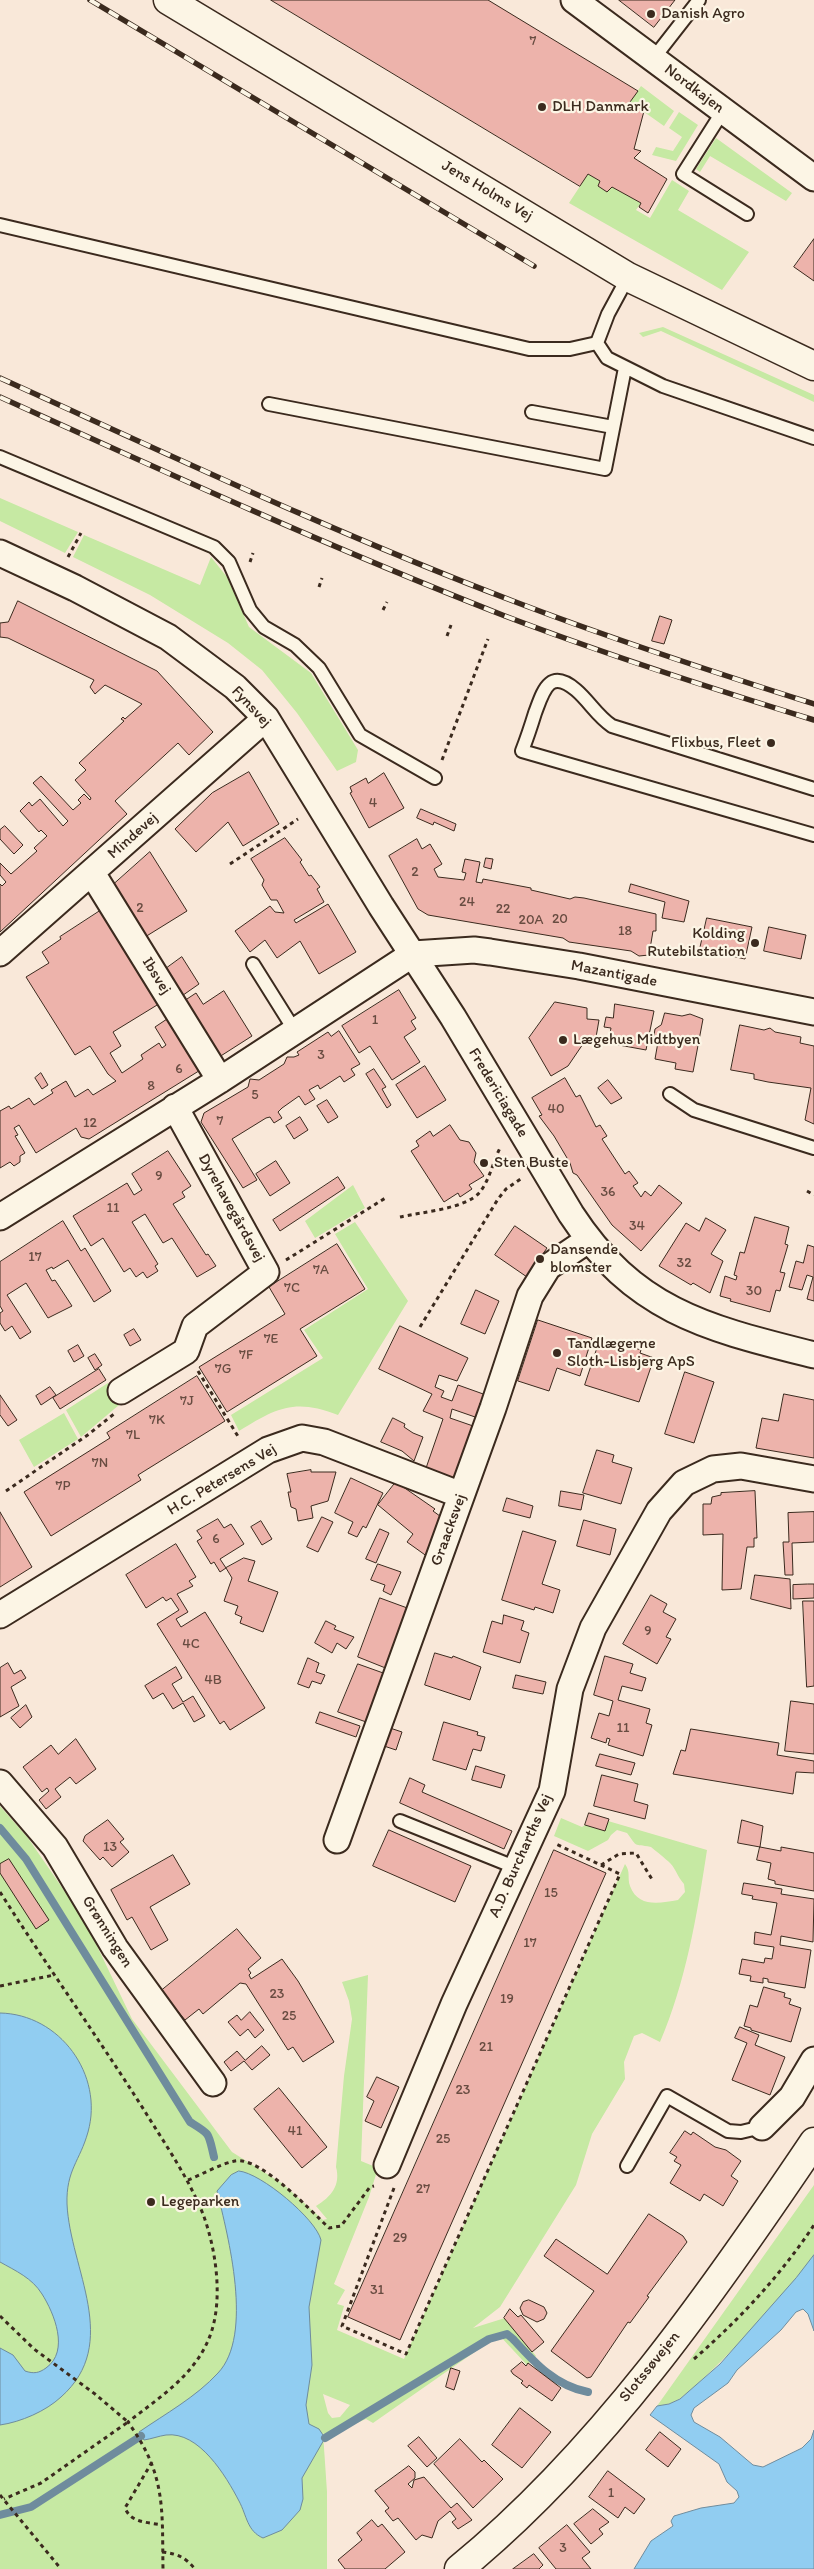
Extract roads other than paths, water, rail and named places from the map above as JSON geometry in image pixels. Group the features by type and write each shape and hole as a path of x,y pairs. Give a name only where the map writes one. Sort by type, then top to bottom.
{"main road":[{"name":"Jens Holms Vej","path":"168,0 628,277 814,366"},
{"name":"Slotssøvejen","path":"459,2569 524,2510 570,2462 665,2351 758,2225 814,2142"}],"street":[{"name":"Nordkajen","path":"574,0 814,178"},
{"name":"Fynsvej","path":"0,553 75,588 168,637 235,687 266,718 381,906 413,954"},
{"name":"Mindevej","path":"0,953 266,718"},
{"name":"Ibsvej","path":"92,873 220,1080"},
{"name":"Mazantigade","path":"413,954 474,950 490,952 579,966 814,1012"},
{"path":"0,1216 220,1080 413,954"},
{"name":"Fredericiagade","path":"413,954 588,1240 614,1270 641,1290 685,1317 739,1336 814,1355"},
{"name":"Dyrehavegårdsvej","path":"121,1391 186,1351 195,1326 266,1272 175,1108"},
{"name":"Graacksvej","path":"337,1840 461,1495 530,1296 548,1267 588,1240"},
{"name":"H.C. Petersens Vej","path":"0,1615 268,1450 302,1438 324,1442 461,1495"},
{"name":"A.D. Burcharths Vej","path":"388,2165 454,2004 552,1791 570,1689 593,1628 659,1511 684,1483 713,1470 741,1466 814,1479"},
{"name":"Grønningen","path":"0,1783 56,1848 115,1948 213,2083"},
{"path":"762,2127 792,2097 814,2060"}],"lane":[{"path":"653,59 699,0"},
{"path":"723,110 683,174 747,214"},
{"path":"0,225 529,349 570,349 597,343"},
{"path":"597,343 608,314 628,277"},
{"path":"597,343 607,358 663,386 729,411 814,438"},
{"path":"269,404 605,469 625,368"},
{"path":"532,412 613,427"},
{"path":"0,457 214,547 229,562 250,610 264,627 295,645 319,668 360,735 436,778"},
{"path":"814,788 612,726 601,718 576,690 554,681 544,688 522,751 814,835"},
{"path":"253,964 296,1031"},
{"path":"670,1094 694,1110 814,1148"},
{"path":"400,1821 516,1868"},
{"path":"627,2166 666,2096 728,2131 740,2132 762,2127"}],"water":[{"path":"0,2013 22,2016 41,2024 58,2036 72,2052 83,2070 89,2090 91,2111 88,2132 71,2174 67,2192 70,2229 88,2305 90,2329 88,2353 79,2376 55,2402 33,2415 0,2425 0,2348 13,2355 25,2371 36,2373 46,2368 53,2361 57,2352 58,2332 47,2302 38,2288 23,2275 0,2262"},
{"path":"239,2171 260,2180 286,2198 309,2221 321,2240 309,2307 312,2365 306,2405 309,2424 319,2429 325,2438 302,2478 303,2499 300,2510 282,2530 263,2538 250,2527 239,2501 227,2480 210,2457 200,2448 190,2440 178,2436 166,2435 144,2440 139,2432 200,2390 218,2373 229,2356 235,2335 235,2285 232,2258 217,2191 231,2175"},
{"path":"814,2255 814,2331 808,2314 803,2309 796,2312 781,2330 737,2370 728,2383 694,2408 691,2415 694,2422 720,2437 753,2465 763,2467 802,2448 811,2439 814,2430 814,2569 634,2569 651,2541 673,2526 671,2521 674,2516 701,2508 734,2503 739,2497 737,2491 727,2482 719,2464 650,2415 657,2406 669,2404 680,2399 720,2364"}],"waterway":[{"path":"0,1828 26,1859 190,2122 208,2135 214,2157"},
{"path":"325,2438 489,2339 507,2334 555,2379 576,2389 588,2392"},
{"path":"0,2515 31,2507 141,2436"}],"railway":[{"path":"90,0 534,266"},
{"path":"0,378 255,494 448,576 625,642 814,704"},
{"path":"0,397 314,537 505,616 659,671 814,720"}],"place":[{"name":"Danish Agro","path":"651,14"},
{"name":"DLH Danmark","path":"542,107"},
{"name":"Flixbus, Fleet","path":"771,743"},
{"name":"Kolding Rutebilstation","path":"755,943"},
{"name":"Lægehus Midtbyen","path":"563,1040"},
{"name":"Sten Buste","path":"484,1163"},
{"name":"Dansende blomster","path":"540,1259"},
{"name":"Tandlægerne Sloth-Lisbjerg ApS","path":"557,1353"},
{"name":"Legeparken","path":"151,2202"}]}
